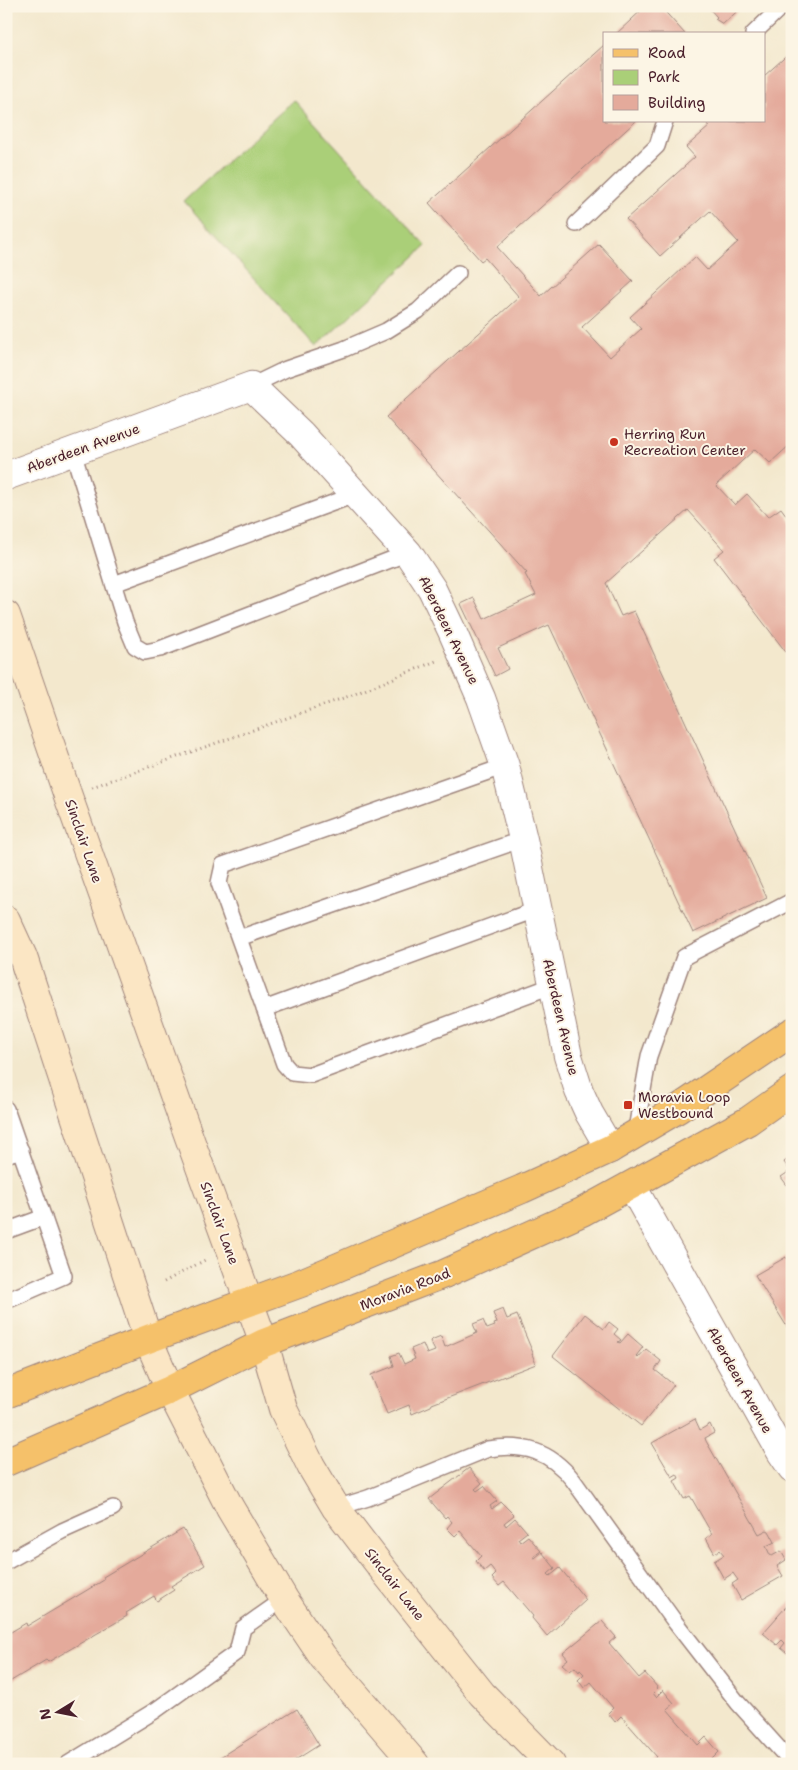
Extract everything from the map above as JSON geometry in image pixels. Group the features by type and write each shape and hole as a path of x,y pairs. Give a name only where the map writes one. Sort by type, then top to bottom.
{"main road":[{"path":"6,1394 148,1338 301,1283 522,1189 610,1149 678,1109 792,1032"},
{"name":"Moravia Road","path":"6,1462 170,1390 264,1343 444,1274 582,1212 748,1121 792,1090"}],"street":[{"name":"Aberdeen Avenue","path":"6,476 251,386 301,434 357,494 408,553 432,589 481,698 505,766 523,839 568,1056 579,1091 589,1113 610,1149"},
{"name":"Sinclair Lane","path":"6,615 189,1137 250,1302 283,1409 311,1466 336,1508 482,1694 551,1764"},
{"path":"6,920 22,957 148,1338 170,1390 230,1508 284,1599 324,1657 415,1764"},
{"name":"Aberdeen Avenue","path":"632,1186 780,1452 792,1468"}],"lane":[{"path":"755,32 782,6"},
{"path":"576,224 657,146 665,122"},
{"path":"251,386 286,369 344,349 386,331 418,311 458,273"},
{"path":"73,452 135,646 144,652 160,649 408,553"},
{"path":"114,584 357,494"},
{"path":"505,766 223,865 219,883 284,1064 292,1073 311,1075 554,985"},
{"path":"239,938 523,839"},
{"path":"635,1135 649,1056 684,957 792,901"},
{"path":"264,1009 538,909"},
{"path":"6,1109 13,1153 44,1217 64,1276 6,1301"},
{"path":"6,1231 44,1217"},
{"path":"336,1508 368,1498 488,1449 525,1447 553,1460 573,1480 675,1622 738,1703 792,1763"},
{"path":"6,1562 62,1531 114,1508"},
{"path":"68,1764 156,1710 237,1652 243,1628 284,1599"}],"path":[{"path":"68,796 352,695 460,651"},
{"path":"164,1282 206,1260"}],"green space":[{"path":"294,100 426,246 316,347 184,201"}],"building":[{"path":"646,6 660,6 683,32 618,32"},
{"path":"707,6 743,6 723,24 715,19 717,17"},
{"path":"603,46 603,122 635,122 497,247 541,296 599,244 633,281 582,327 610,357 641,329 630,317 695,257 707,270 738,242 710,211 660,256 626,219 695,157 686,147 710,126 707,124 709,122 766,122 766,74 792,51 792,443 770,463 755,449 716,485 735,505 747,494 768,517 781,508 792,523 792,660 714,558 724,550 688,510 606,583 621,616 634,611 767,898 693,933 549,625 498,648 508,669 495,676 461,604 474,598 484,619 536,595 525,574 527,573 386,417 519,297 485,258 481,261 429,203"},
{"path":"792,1156 792,1192 781,1177 790,1171 784,1162"},
{"path":"786,1257 792,1267 792,1335 755,1275"},
{"path":"503,1309 507,1319 517,1315 536,1364 432,1404 412,1414 409,1405 387,1414 371,1375 394,1366 391,1356 399,1353 404,1364 415,1359 411,1349 423,1344 427,1354 435,1351 430,1341 441,1336 445,1347 477,1333 473,1324 483,1320 487,1329 495,1326 494,1324 497,1323 493,1313"},
{"path":"585,1314 604,1329 609,1322 618,1329 614,1334 621,1340 618,1342 620,1343 628,1334 643,1347 636,1356 638,1358 646,1349 661,1361 655,1370 674,1385 641,1426 553,1356"},
{"path":"695,1419 700,1430 710,1424 714,1433 705,1438 706,1441 759,1534 767,1530 769,1531 775,1542 766,1546 770,1555 772,1556 781,1551 786,1560 777,1566 783,1576 741,1600 732,1584 738,1580 733,1573 724,1579 714,1561 724,1555 720,1550 715,1554 706,1538 712,1534 690,1496 684,1499 674,1481 679,1478 677,1474 672,1477 652,1443"},
{"path":"469,1468 482,1483 475,1489 477,1491 484,1486 497,1501 490,1506 492,1509 501,1502 514,1515 504,1523 506,1526 515,1518 527,1532 518,1539 520,1542 528,1536 541,1551 533,1557 535,1558 542,1552 555,1568 548,1574 550,1576 560,1568 586,1600 547,1636 532,1618 533,1616 504,1582 499,1586 492,1578 496,1574 491,1567 484,1571 476,1561 481,1556 460,1531 455,1536 447,1528 452,1522 447,1516 445,1518 429,1499"},
{"path":"183,1529 205,1565 171,1586 174,1590 157,1601 154,1596 126,1613 127,1616 6,1684 6,1635 26,1623 27,1626 104,1580 103,1577"},
{"path":"792,1600 792,1657 781,1648 785,1643 782,1640 777,1645 763,1633"},
{"path":"602,1621 616,1637 609,1643 639,1678 645,1673 658,1688 653,1693 656,1697 663,1690 674,1703 667,1709 698,1745 706,1737 719,1752 711,1760 710,1764 650,1764 657,1757 621,1716 615,1722 608,1713 613,1708 591,1682 584,1688 578,1680 584,1674 575,1667 570,1671 562,1664 568,1659 563,1653"},
{"path":"297,1709 319,1745 289,1764 215,1764 219,1762 217,1759"}],"place":[{"name":"Herring Run Recreation Center","path":"614,442"},
{"name":"Moravia Loop Westbound","path":"628,1105"}]}
